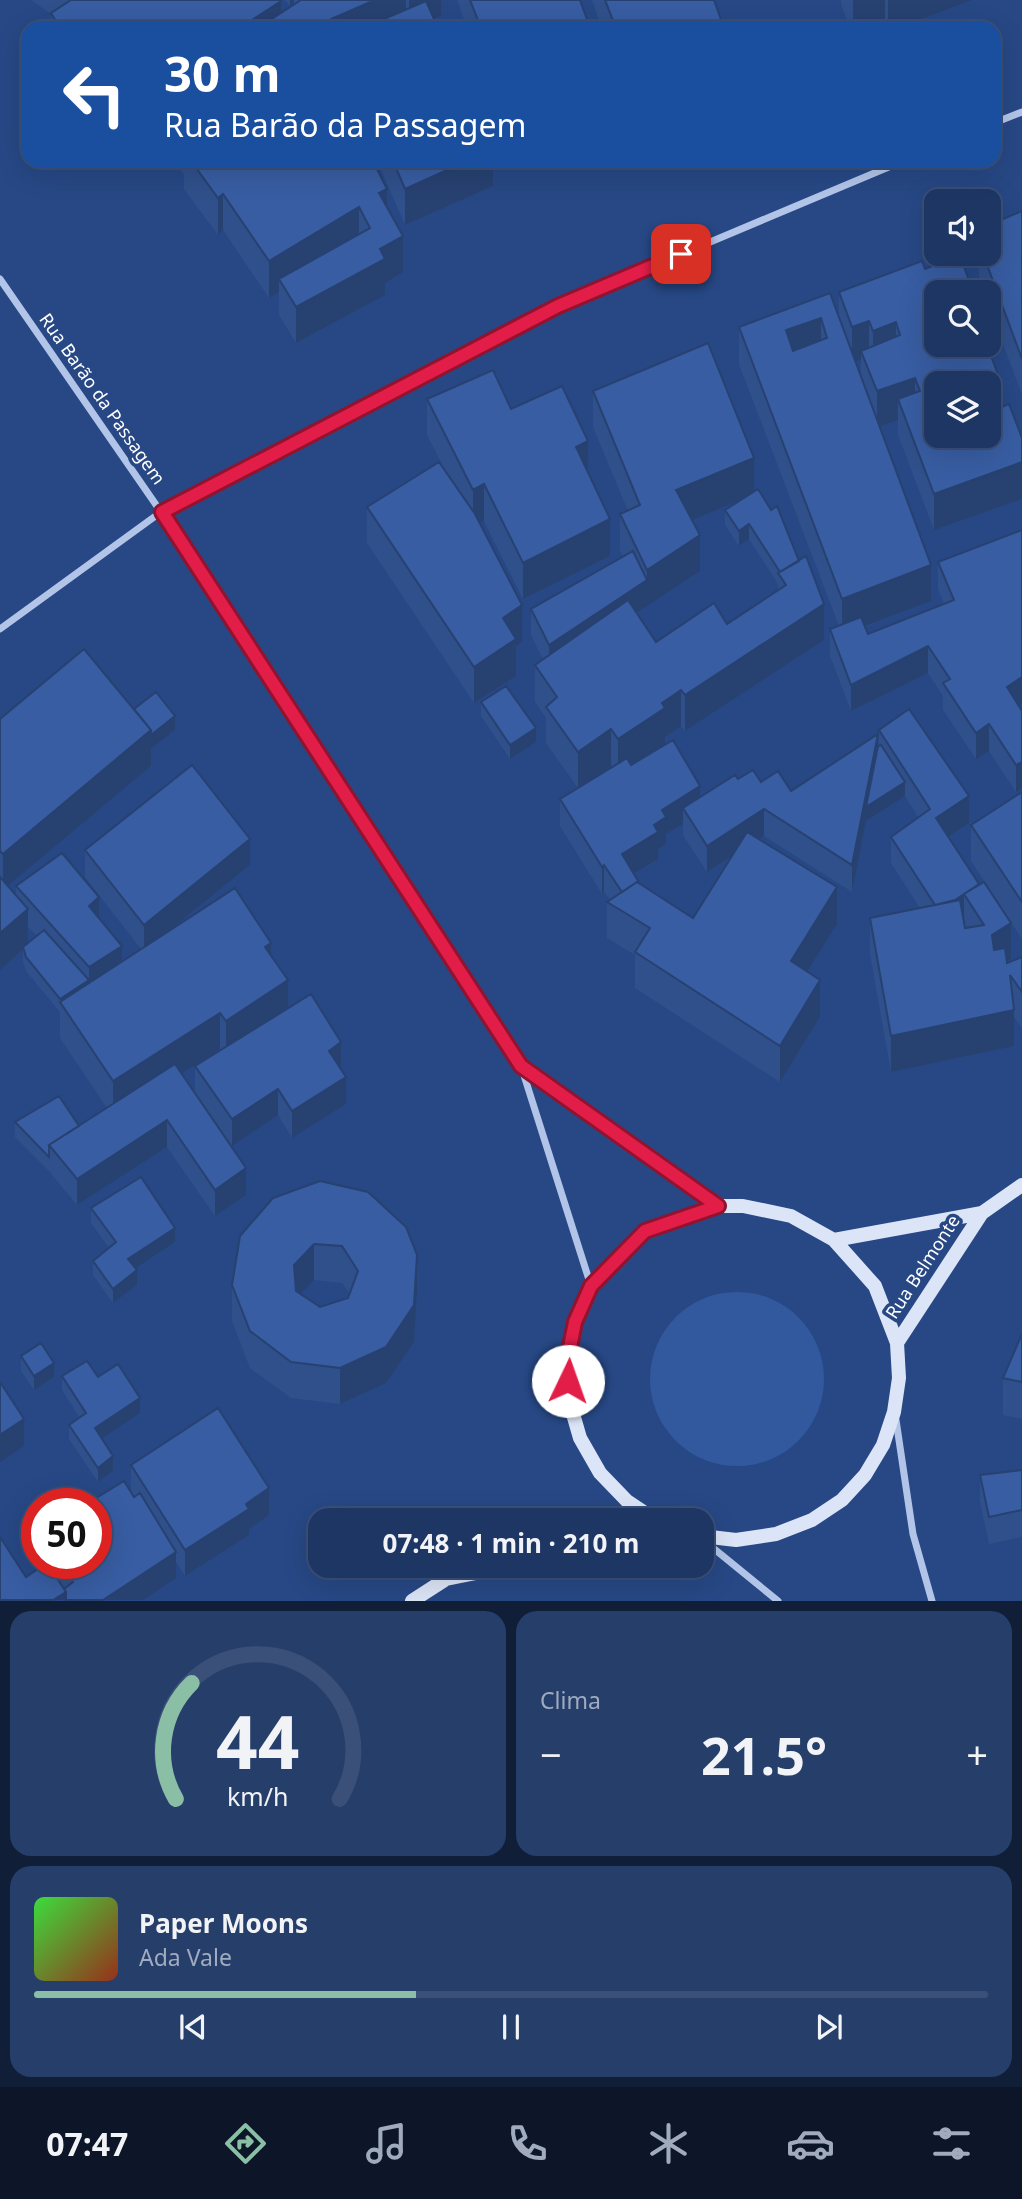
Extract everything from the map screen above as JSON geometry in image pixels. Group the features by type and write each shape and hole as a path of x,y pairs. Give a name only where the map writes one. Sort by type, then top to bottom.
{"main road":[{"name":"Rua Belmonte","path":"897,1343 982,1213 1022,1185"},
{"path":"638,1508 600,1473 580,1438 569,1400 567,1362 575,1322 591,1286 645,1231 718,1206 743,1206 791,1216 834,1240 875,1286 897,1343 899,1378 894,1412 883,1445 865,1475 842,1500 812,1520 776,1534 736,1540 714,1539"},
{"name":"Rua Belmonte","path":"834,1240 982,1213"},
{"path":"412,1601 451,1578"}],"street":[{"path":"1001,120 1022,112"},
{"path":"0,629 162,512 558,306 885,168"},
{"name":"Rua Barão da Passagem","path":"0,279 162,512 521,1066 591,1286"},
{"name":"Rua Barão da Passagem","path":"521,1066 718,1206"},
{"path":"894,1412 913,1534 932,1601"},
{"path":"714,1548 778,1601"}],"shaded area":[{"path":"737,1292 770,1299 799,1317 817,1346 824,1379 817,1412 799,1441 770,1459 737,1466 704,1459 675,1441 657,1412 650,1379 657,1346 675,1317 704,1299"}],"building":[{"path":"71,0 281,1 251,21 56,21 51,13"},
{"path":"301,0 375,0 331,19 332,21 269,21"},
{"path":"470,0 580,0 588,21 478,21"},
{"path":"605,0 714,0 722,21 613,21"},
{"path":"426,1 435,21 379,21"},
{"path":"196,168 376,168 387,189 379,193 403,236 380,249 385,259 296,307 279,279 370,228 359,207 269,261 223,194 218,198"},
{"path":"396,168 452,168 405,189"},
{"path":"1022,211 1022,359 1001,302 1001,280 993,280 987,266 1001,266 1001,220"},
{"path":"922,261 925,269 932,266 964,266 968,278 924,280 924,357 991,357 997,371 924,371 924,448 1001,448 1001,407 1009,404 1022,438 1022,462 934,494 898,399 920,391 915,378 877,391 861,351 900,335 896,322 873,331 869,321 852,327 839,292"},
{"path":"830,293 931,565 842,599 739,327","holes":["821,318 827,338 793,351 786,330"]},
{"path":"708,343 754,458 676,490 700,535 647,570 620,514 640,505 593,391"},
{"path":"493,370 511,409 562,386 588,441 576,447 610,519 523,563 484,484 473,490 427,399"},
{"path":"439,462 475,514 522,605 503,618 516,639 474,667 367,507"},
{"path":"758,489 771,510 777,506 799,561 780,572 749,524 739,531 725,510"},
{"path":"1022,530 1022,677 1007,687 1022,711 1022,762 1016,765 989,724 976,733 943,683 950,679 928,646 851,685 830,629 861,617 868,634 954,600 938,562"},
{"path":"633,551 647,580 549,645 531,609"},
{"path":"806,556 824,604 685,695 681,690 662,703 665,708 618,739 611,729 578,752 546,707 557,697 535,665 628,600 656,642 714,603 727,624 786,585 778,573"},
{"path":"84,649 151,730 3,854 0,851 0,719"},
{"path":"506,686 536,728 510,745 481,702"},
{"path":"156,692 175,716 151,735 151,730 134,709"},
{"path":"909,709 969,796 936,818 979,884 955,900 935,905 891,837 930,809 879,730"},
{"path":"878,734 852,865 764,809 707,846 683,808 735,775 738,779 753,770 761,782 778,771 791,791"},
{"path":"673,740 700,786 662,810 666,817 654,825 658,832 622,854 640,884 637,882 622,892 604,865 602,867 560,799 627,758 631,765"},
{"path":"881,745 905,782 866,807 878,746"},
{"path":"192,765 250,839 144,925 85,850"},
{"path":"1022,792 1022,902 971,825"},
{"path":"747,832 837,887 791,961 820,980 780,1046 635,952 650,928 607,902 637,882 693,918"},
{"path":"62,853 99,897 89,906 122,946 89,967 16,886"},
{"path":"0,877 28,909 0,933"},
{"path":"984,882 1011,923 992,935 994,950 1005,948 1007,963 1022,957 1022,992 1010,975 1014,1010 891,1036 870,918 960,900 965,928 984,925 964,894"},
{"path":"235,888 271,943 265,947 288,980 226,1021 220,1013 113,1081 60,1002"},
{"path":"44,930 89,980 60,999 26,957 23,947"},
{"path":"311,994 341,1042 329,1051 346,1077 292,1111 278,1089 232,1119 195,1066"},
{"path":"175,1064 246,1168 215,1190 167,1120 77,1179 49,1145"},
{"path":"59,1096 79,1126 49,1145 49,1157 15,1122"},
{"path":"141,1177 175,1228 128,1259 137,1270 113,1289 93,1261 116,1242 91,1208"},
{"path":"320,1181 368,1192 406,1227 417,1255 414,1305 386,1347 340,1368 291,1362 250,1331 232,1285 240,1236 273,1198","holes":["314,1244 342,1246 358,1271 348,1298 320,1307 296,1291 294,1265"]},
{"path":"1022,1334 1022,1382 1003,1378"},
{"path":"41,1343 54,1363 34,1376 21,1356"},
{"path":"87,1361 98,1377 118,1364 140,1398 95,1428 113,1456 98,1468 69,1425 86,1413 62,1376"},
{"path":"0,1382 24,1419 0,1435"},
{"path":"218,1408 269,1488 246,1504 249,1509 185,1550 131,1465"},
{"path":"1022,1470 1022,1510 989,1517 980,1475"},
{"path":"124,1481 134,1497 140,1493 176,1552 103,1600 66,1600 64,1589 73,1582 71,1579 112,1579 112,1488"},
{"path":"0,1537 21,1569 21,1579 57,1579 66,1592 53,1600 0,1600"}],"route":[{"path":"568,1381 567,1362 575,1322 591,1286 645,1231 718,1206 521,1066 162,512 558,306 681,254"}]}
